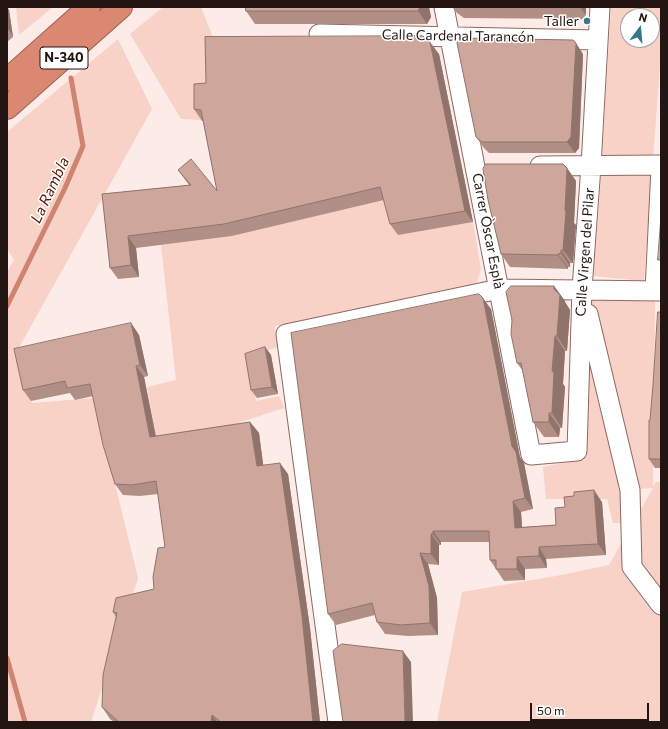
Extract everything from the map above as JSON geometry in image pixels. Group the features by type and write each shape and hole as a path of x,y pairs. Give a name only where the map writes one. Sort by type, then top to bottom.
{"highway":[{"name":"N-340","path":"7,80 89,7"},
{"name":"N-340","path":"7,108 121,7"}],"street":[{"name":"Carrer Òscar Esplà","path":"444,7 483,167 499,289 531,455"},
{"name":"Calle Virgen del Pilar","path":"531,455 577,451 582,290 600,7"},
{"name":"Calle Cardenal Tarancón","path":"319,34 597,40"},
{"path":"522,167 661,165"},
{"path":"338,722 286,334 499,289 658,291 661,168"},
{"path":"582,290 630,490 632,567 661,605"}],"shaded area":[{"path":"16,7 53,7 19,35"},
{"path":"163,7 201,7 216,45 202,120 181,119 130,34"},
{"path":"611,7 661,7 661,52 644,281 593,276 599,208"},
{"path":"118,39 152,109 16,353 32,403 94,398 138,578 91,722 7,722 7,272 14,260 7,249 7,132"},
{"path":"388,199 473,222 481,269 474,292 275,326 278,347 250,356 256,401 279,396 284,408 158,449 147,387 176,380 161,245 232,236"},
{"path":"591,299 655,301 653,487 656,482 661,482 661,722 437,722 462,592 556,576 609,565 653,488 638,489"},
{"path":"585,334 620,488 621,523 613,523 607,499 546,499 543,467 582,459"}],"building":[{"path":"246,7 420,7 418,11 246,11"},
{"path":"423,36 430,42 465,211 390,224 380,187 224,224 128,236 131,265 110,268 102,194 191,185 178,170 191,159 217,191 201,110 194,109 194,84 206,83 205,37"},
{"path":"461,38 573,40 576,43 571,137 567,142 482,142 476,137 457,43"},
{"path":"486,164 563,164 567,168 566,211 563,250 561,250 561,253 558,255 501,254 488,200 483,169"},
{"path":"661,217 661,260 658,260"},
{"path":"511,286 554,286 554,289 560,295 557,336 555,336 552,371 554,372 552,413 549,413 549,422 533,422 521,363 517,363 511,334 512,320 506,292"},
{"path":"479,294 483,298 512,446 516,452 525,498 513,501 515,528 556,525 555,508 565,507 564,497 574,496 574,492 594,490 598,544 539,547 539,556 517,557 517,569 496,569 496,560 490,560 489,531 433,531 433,534 431,534 431,554 420,553 429,586 430,623 401,625 377,622 372,603 328,614 291,333"},
{"path":"658,312 661,312 661,459 649,459 649,420"},
{"path":"131,323 140,365 136,366 150,437 250,422 257,466 280,463 302,616 313,722 221,722 212,715 211,722 119,722 102,707 103,675 117,613 113,612 116,598 154,589 153,577 158,548 165,547 156,481 132,485 115,484 103,445 90,384 67,388 65,381 23,390 14,349"},
{"path":"265,347 272,387 251,390 245,354"},
{"path":"342,644 403,651 405,722 343,722 333,651"}],"waterway":[{"name":"La Rambla","path":"7,306 65,188 83,146 71,78"},
{"name":"La Rambla","path":"7,658 25,722"}],"place":[{"name":"Taller","path":"587,21"}]}
